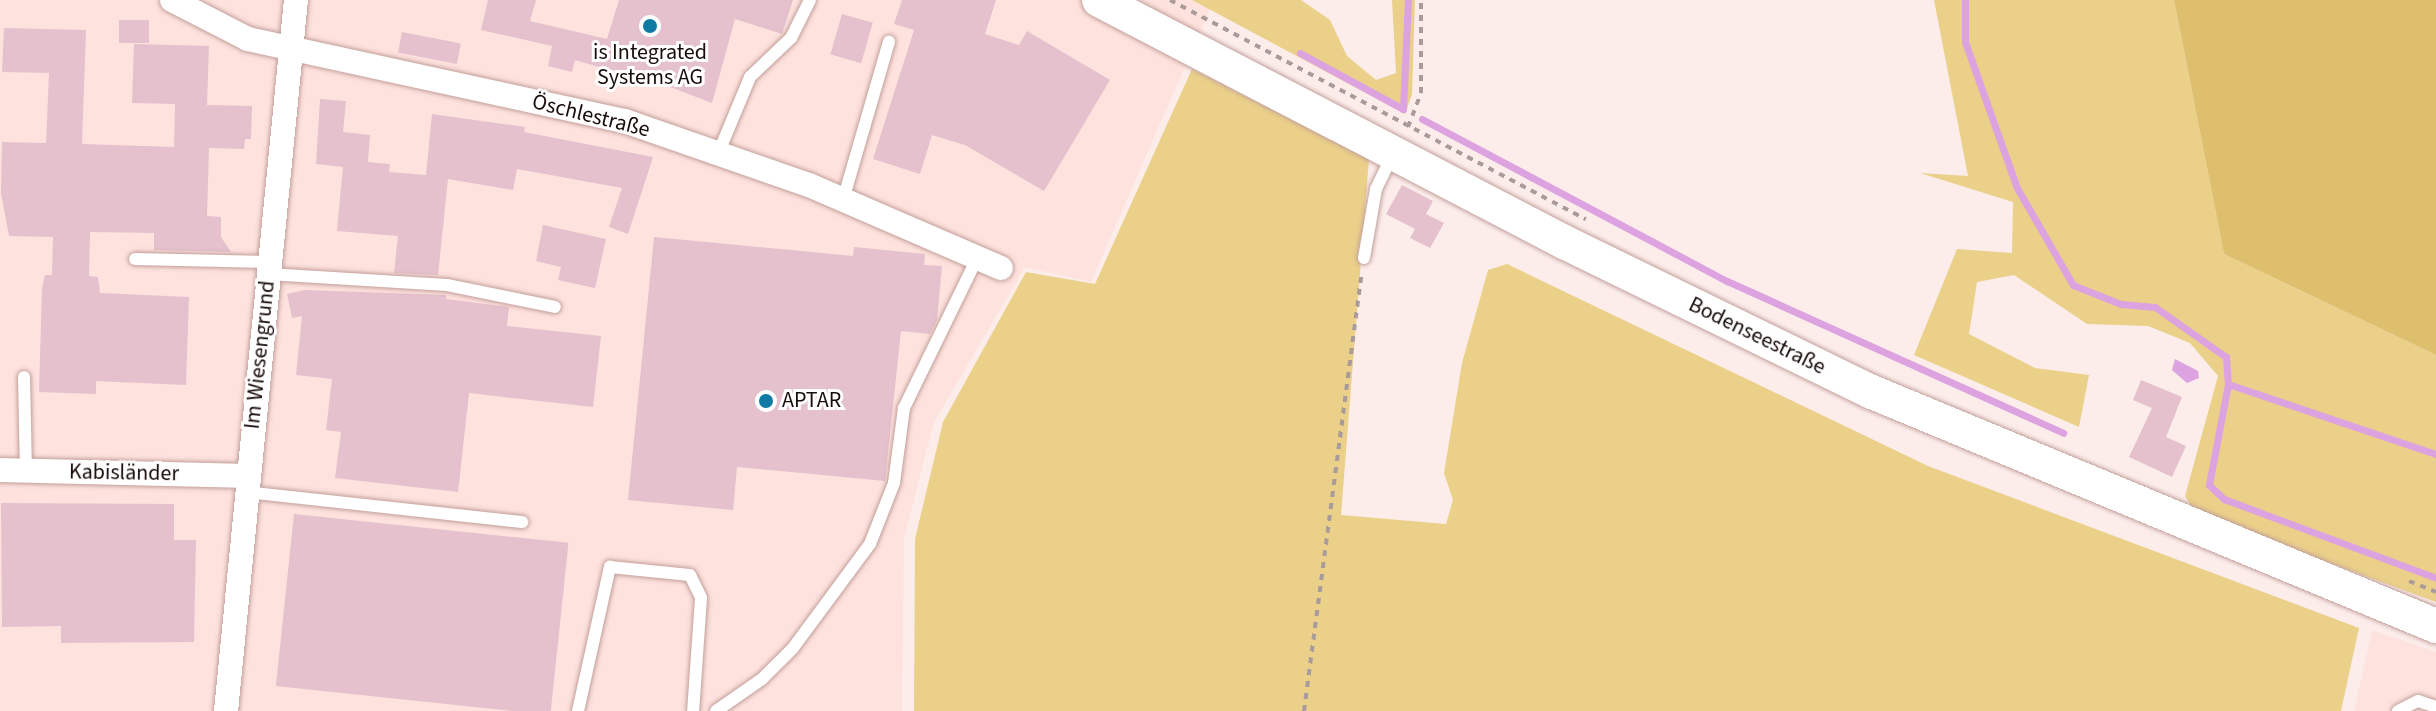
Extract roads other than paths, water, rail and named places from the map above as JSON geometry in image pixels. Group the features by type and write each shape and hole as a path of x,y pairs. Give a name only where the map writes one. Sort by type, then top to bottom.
{"street":[{"name":"Öschlestraße","path":"172,0 248,39 625,121 843,200 1001,268"},
{"name":"Im Wiesengrund","path":"226,711 296,0"},
{"name":"Bodenseestraße","path":"1099,0 1401,139 1872,392 2436,626"},
{"name":"Kabisländer","path":"10,473 247,484"}],"lane":[{"path":"718,154 750,77 791,38 810,0"},
{"path":"843,200 889,42"},
{"path":"1364,258 1376,189 1401,139"},
{"path":"716,711 762,679 793,648 870,544 894,483 904,408 977,258"},
{"path":"135,259 447,285 555,307"},
{"path":"10,473 24,377"},
{"path":"247,484 522,522"},
{"path":"578,711 610,567 690,575 701,598 693,711"},
{"path":"2398,711 2418,701 2436,707"}],"waterway":[{"path":"1300,53 1403,109 1408,0"},
{"path":"1965,0 1965,42 2017,188 2073,285 2121,304 2155,307 2226,357 2228,384 2209,485 2224,499 2436,578"},
{"path":"1422,119 1727,281 2063,433"},
{"path":"2228,384 2436,454"}],"place":[{"name":"is Integrated Systems AG","path":"650,26"},
{"name":"APTAR","path":"766,401"}]}
